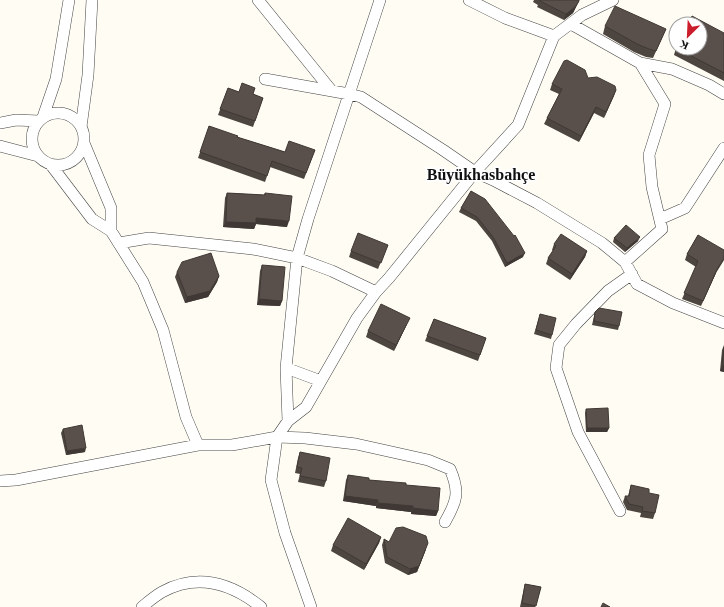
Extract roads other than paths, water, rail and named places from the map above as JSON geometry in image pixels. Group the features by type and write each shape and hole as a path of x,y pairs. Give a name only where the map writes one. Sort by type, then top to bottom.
{"street":[{"path":"0,123 16,120 41,119 53,113 64,113 74,118 84,132 84,143 80,153 73,161 62,165 52,165 42,160 38,156 34,151 31,141 33,130 41,119 56,79 69,0"},
{"path":"81,127 88,74 92,0"},
{"path":"258,0 331,90"},
{"path":"288,421 286,368 297,258 308,219 380,0"},
{"path":"469,0 505,18 554,36"},
{"path":"310,607 286,533 271,480 277,437 288,421 306,406 357,318 376,292 475,172 518,124 554,36 599,4 612,0"},
{"path":"571,24 640,63 672,69 709,85 724,94"},
{"path":"625,262 662,230 652,187 649,155 665,104 640,63"},
{"path":"265,79 331,90 361,98 475,172 499,183 564,219 602,243 625,262 637,284 673,303 724,323"},
{"path":"84,143 111,208 111,231"},
{"path":"0,146 38,156"},
{"path":"660,219 686,208 724,148"},
{"path":"52,165 92,219 111,231 143,282 163,330 186,417 198,445"},
{"path":"119,243 149,238 253,249 297,258 332,271 376,292"},
{"path":"620,512 578,432 556,368 559,345 576,324 608,291 632,274"},
{"path":"286,368 321,382"},
{"path":"0,481 16,480 198,445 232,445 277,437 305,438 356,444 428,460 450,469 456,482 456,498 445,522"},
{"path":"142,607 160,593 176,585 192,582 207,582 238,591 261,607"}],"district":[{"name":"Büyükhasbahçe","path":"481,174"}]}
